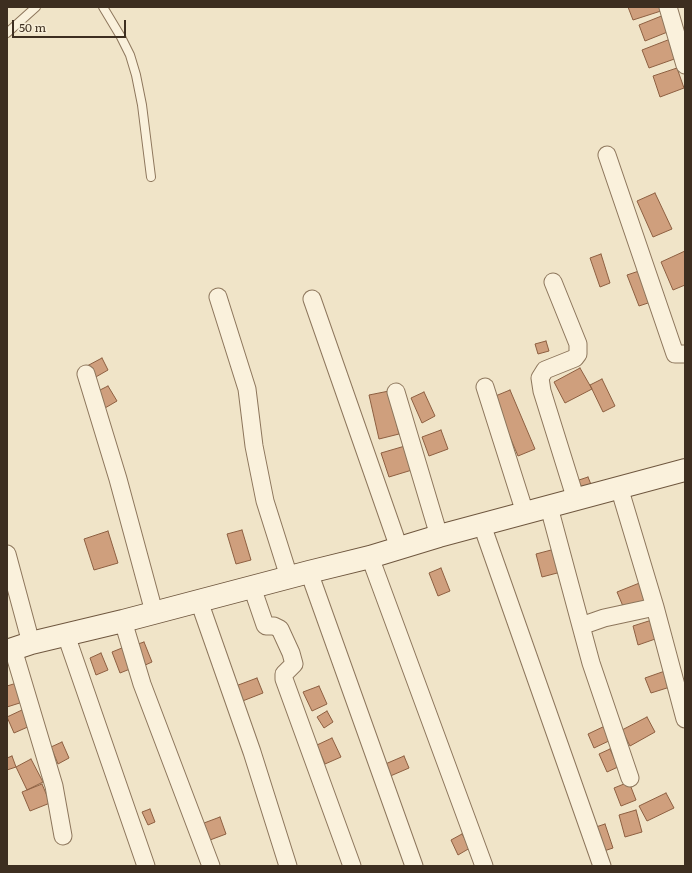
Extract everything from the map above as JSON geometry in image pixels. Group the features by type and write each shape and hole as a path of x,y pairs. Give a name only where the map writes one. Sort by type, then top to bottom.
{"main road":[{"path":"17,648 370,557 439,536 685,470"}],"street":[{"path":"668,7 685,65"},
{"path":"607,155 675,354 685,354"},
{"path":"553,282 578,344 578,354 575,358 544,370 540,378 542,391 576,500"},
{"path":"218,297 247,389 254,446 265,501 299,575 414,866"},
{"path":"312,299 399,548"},
{"path":"86,374 118,479 154,612"},
{"path":"485,388 525,513"},
{"path":"396,392 439,536"},
{"path":"619,488 655,607 685,719"},
{"path":"549,507 591,664 630,778"},
{"path":"482,525 602,866"},
{"path":"7,554 17,648 54,786 64,836"},
{"path":"370,557 484,866"},
{"path":"252,587 265,625 269,627 274,626 280,629 292,653 294,664 284,674 284,679 352,866"},
{"path":"199,601 252,752 288,866"},
{"path":"581,626 604,618 655,607"},
{"path":"123,621 142,684 211,866"},
{"path":"66,635 146,866"}],"lane":[{"path":"7,32 36,7"},
{"path":"103,7 130,55 136,75 142,105 151,177"}],"building":[{"path":"628,7 663,7 664,10 633,20"},
{"path":"664,15 670,31 645,41 639,25"},
{"path":"673,38 680,57 649,68 642,50"},
{"path":"677,68 684,88 660,97 653,76"},
{"path":"655,193 672,229 653,237 637,201"},
{"path":"685,251 685,285 673,290 661,262"},
{"path":"601,254 610,283 600,287 590,258"},
{"path":"639,271 651,302 639,306 627,275"},
{"path":"546,341 549,351 538,354 535,344"},
{"path":"102,358 108,370 94,378 87,366"},
{"path":"580,368 592,389 565,403 554,382"},
{"path":"602,379 615,406 603,412 590,385"},
{"path":"108,386 117,401 105,408 96,392"},
{"path":"510,390 535,449 518,456 493,397"},
{"path":"389,391 399,434 379,439 369,395"},
{"path":"424,392 435,416 422,423 411,398"},
{"path":"441,430 448,449 429,456 422,437"},
{"path":"405,446 412,470 389,477 381,453"},
{"path":"588,477 594,492 582,496 576,481"},
{"path":"242,530 251,560 236,564 227,534"},
{"path":"108,531 118,563 94,570 84,539"},
{"path":"555,549 561,572 542,577 536,554"},
{"path":"441,568 450,591 438,596 429,573"},
{"path":"642,582 650,601 625,611 617,592"},
{"path":"655,619 661,637 638,645 633,626"},
{"path":"144,642 152,662 143,666 135,645"},
{"path":"127,646 135,667 120,673 112,652"},
{"path":"101,653 108,670 96,675 90,658"},
{"path":"665,671 670,687 651,693 645,678"},
{"path":"257,678 263,693 240,702 233,687"},
{"path":"20,682 26,701 7,707 7,686"},
{"path":"319,686 327,704 312,711 303,692"},
{"path":"22,710 30,726 14,733 7,717"},
{"path":"327,711 333,722 324,728 317,717"},
{"path":"647,717 655,732 630,746 622,730"},
{"path":"607,725 613,739 594,748 588,734"},
{"path":"332,738 341,757 325,764 317,745"},
{"path":"62,742 69,758 58,764 51,747"},
{"path":"610,749 618,767 607,772 599,754"},
{"path":"12,756 16,767 7,770 7,758"},
{"path":"404,756 409,768 388,777 383,765"},
{"path":"31,759 43,782 27,790 16,767"},
{"path":"629,782 636,800 621,806 614,788"},
{"path":"42,784 50,803 30,811 22,792"},
{"path":"666,793 674,808 647,821 639,806"},
{"path":"150,809 155,822 148,825 142,812"},
{"path":"636,810 642,832 625,837 619,815"},
{"path":"220,817 226,834 210,840 204,823"},
{"path":"605,824 613,848 598,853 590,829"},
{"path":"462,834 470,848 458,855 451,840"}]}
